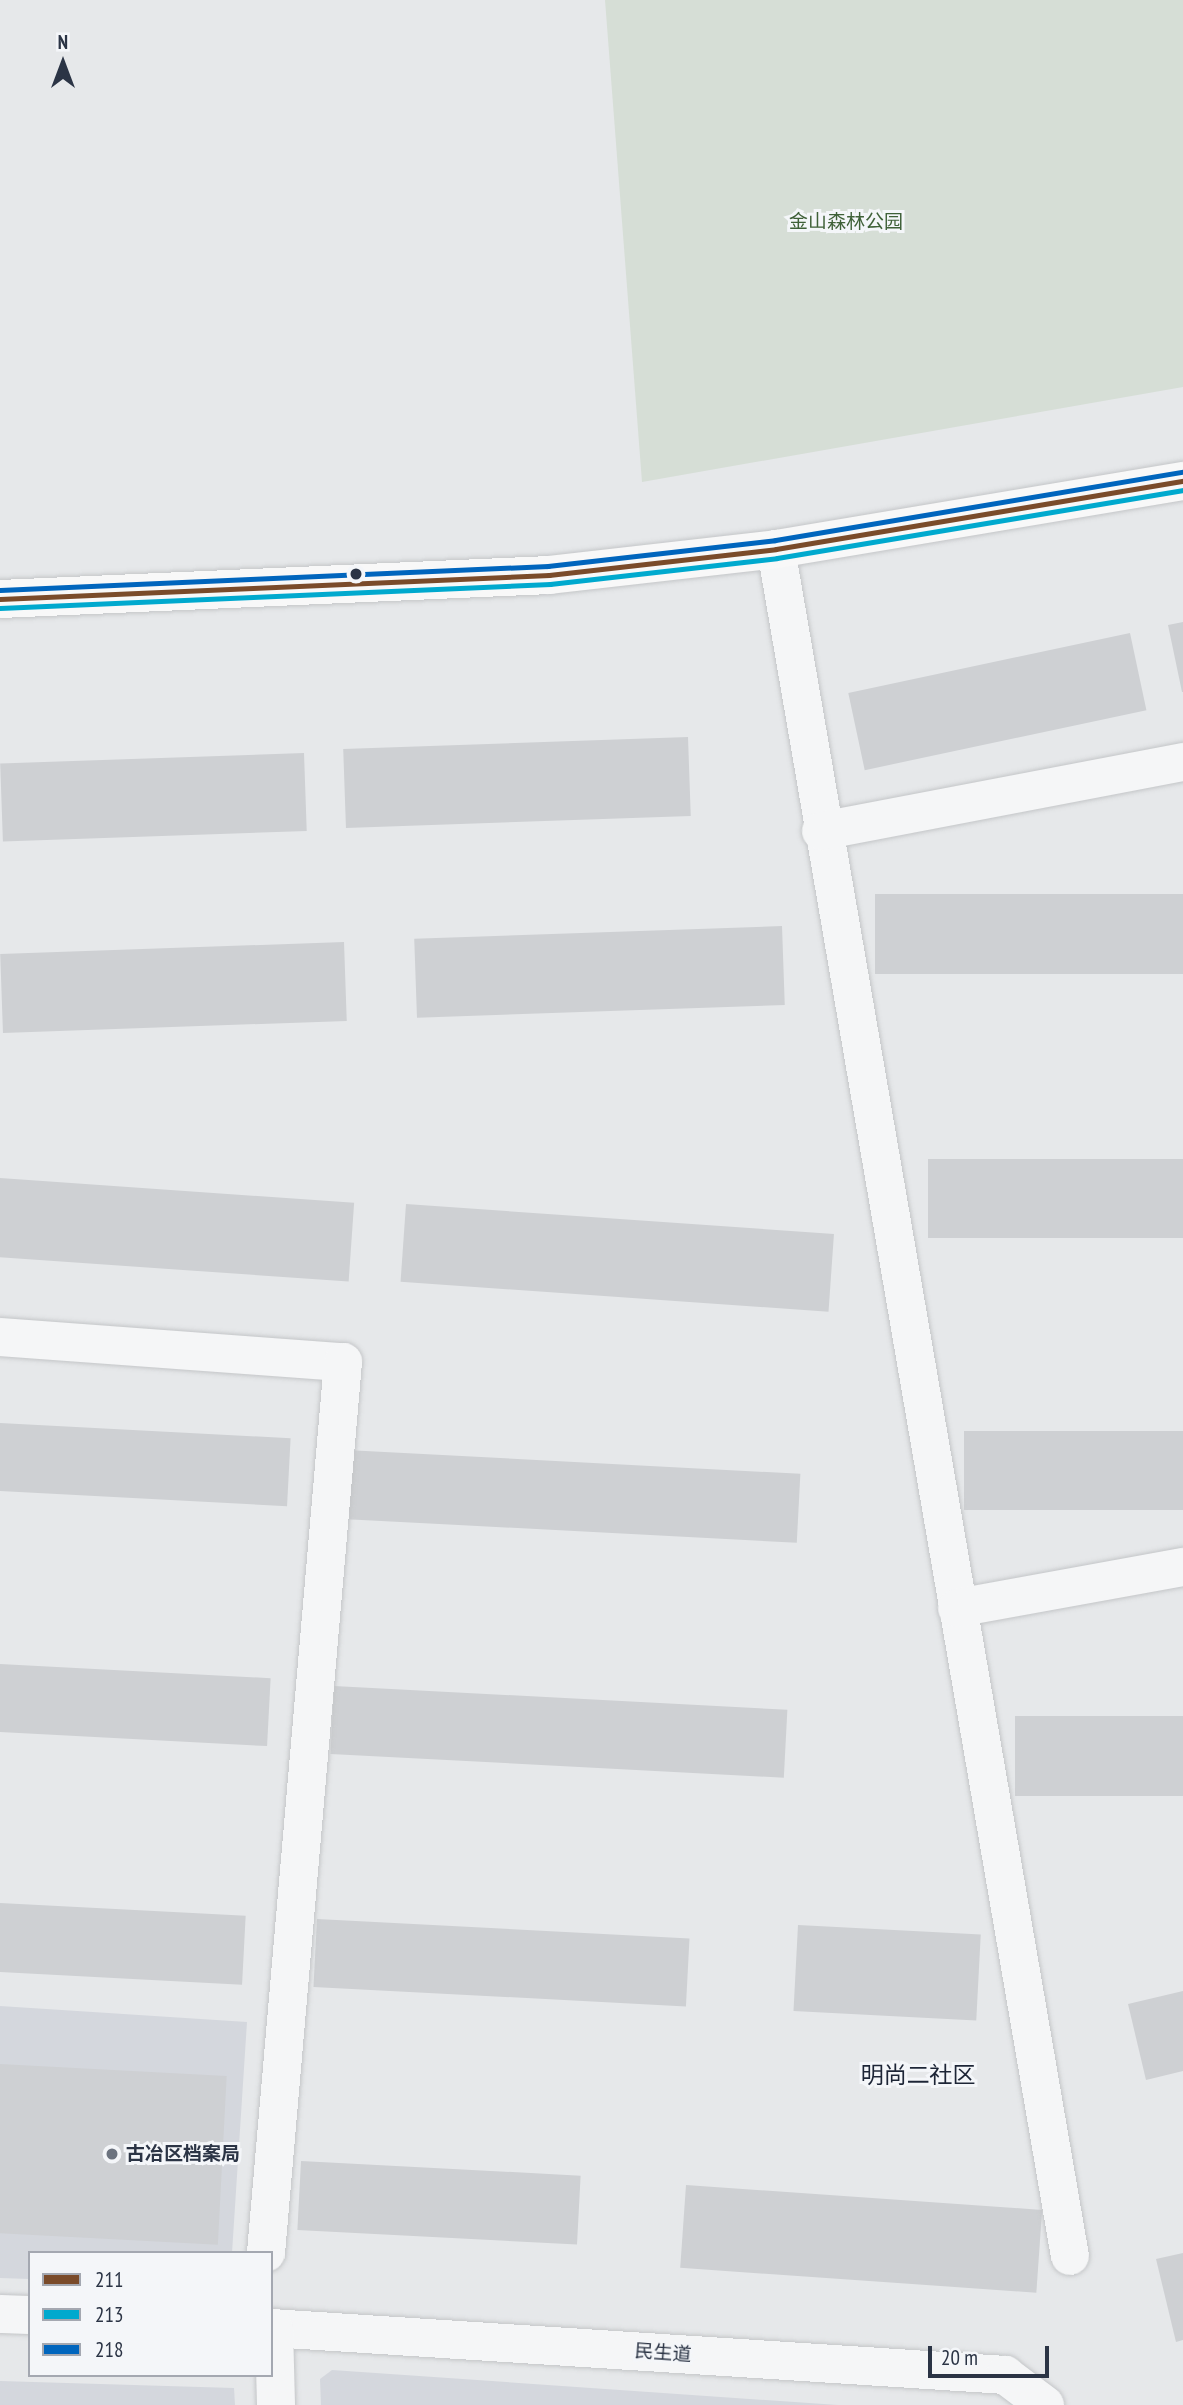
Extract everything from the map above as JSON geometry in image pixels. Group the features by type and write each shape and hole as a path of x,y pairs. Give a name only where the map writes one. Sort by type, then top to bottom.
{"main road":[{"path":"0,599 549,575 776,550 1183,481"}],"street":[{"path":"776,550 821,831 1070,2256"},
{"path":"821,831 1183,762"},
{"path":"0,1337 343,1362 266,2251"},
{"path":"957,1608 1183,1567"},
{"path":"0,2314 28,2315"},
{"name":"民生道","path":"273,2327 1005,2375 1045,2405"},
{"path":"273,2346 276,2405"}],"shaded area":[{"name":"古冶区档案局","path":"0,2006 247,2022 232,2251 28,2251 28,2279 0,2278"},
{"path":"332,2370 838,2405 321,2405 320,2379"},
{"path":"0,2381 234,2388 235,2405 0,2405"}],"green space":[{"name":"金山森林公园","path":"605,0 1183,0 1183,387 642,482"}],"building":[{"path":"1183,622 1183,692 1182,692 1168,625"},
{"path":"1130,633 1146,710 865,770 848,693"},
{"path":"688,737 691,816 346,828 343,749"},
{"path":"304,753 307,831 3,842 0,764"},
{"path":"875,894 1183,894 1183,974 875,974"},
{"path":"782,926 785,1005 417,1018 414,939"},
{"path":"344,942 347,1021 3,1033 0,954"},
{"path":"928,1159 1183,1159 1183,1238 928,1238"},
{"path":"0,1178 354,1203 349,1282 0,1257"},
{"path":"406,1204 834,1234 829,1312 401,1282"},
{"path":"0,1423 291,1438 287,1506 0,1491"},
{"path":"964,1431 1183,1431 1183,1510 964,1510"},
{"path":"346,1450 800,1474 797,1543 342,1519"},
{"path":"0,1664 271,1678 267,1746 0,1732"},
{"path":"334,1686 787,1710 784,1778 330,1754"},
{"path":"1015,1716 1183,1716 1183,1796 1015,1796"},
{"path":"0,1903 246,1916 242,1985 0,1972"},
{"path":"317,1919 689,1939 686,2006 313,1987"},
{"path":"798,1925 981,1935 976,2020 793,2011"},
{"path":"1183,1991 1183,2071 1146,2080 1128,2004"},
{"name":"古冶区档案局","path":"0,2064 227,2076 218,2245 0,2233"},
{"path":"301,2161 581,2176 577,2245 297,2230"},
{"path":"686,2185 1042,2210 1036,2293 680,2268"},
{"path":"1183,2253 1183,2340 1176,2342 1156,2259"}],"transit line":[{"name":"218","path":"0,590 548,566 775,540 1182,472"},
{"name":"211","path":"0,599 549,575 776,549 1183,481"},
{"name":"213","path":"0,608 550,584 777,558 1183,490"}],"place":[{"name":"古冶区档案局","path":"112,2154"}],"district":[{"name":"明尚二社区","path":"918,2075"}]}
